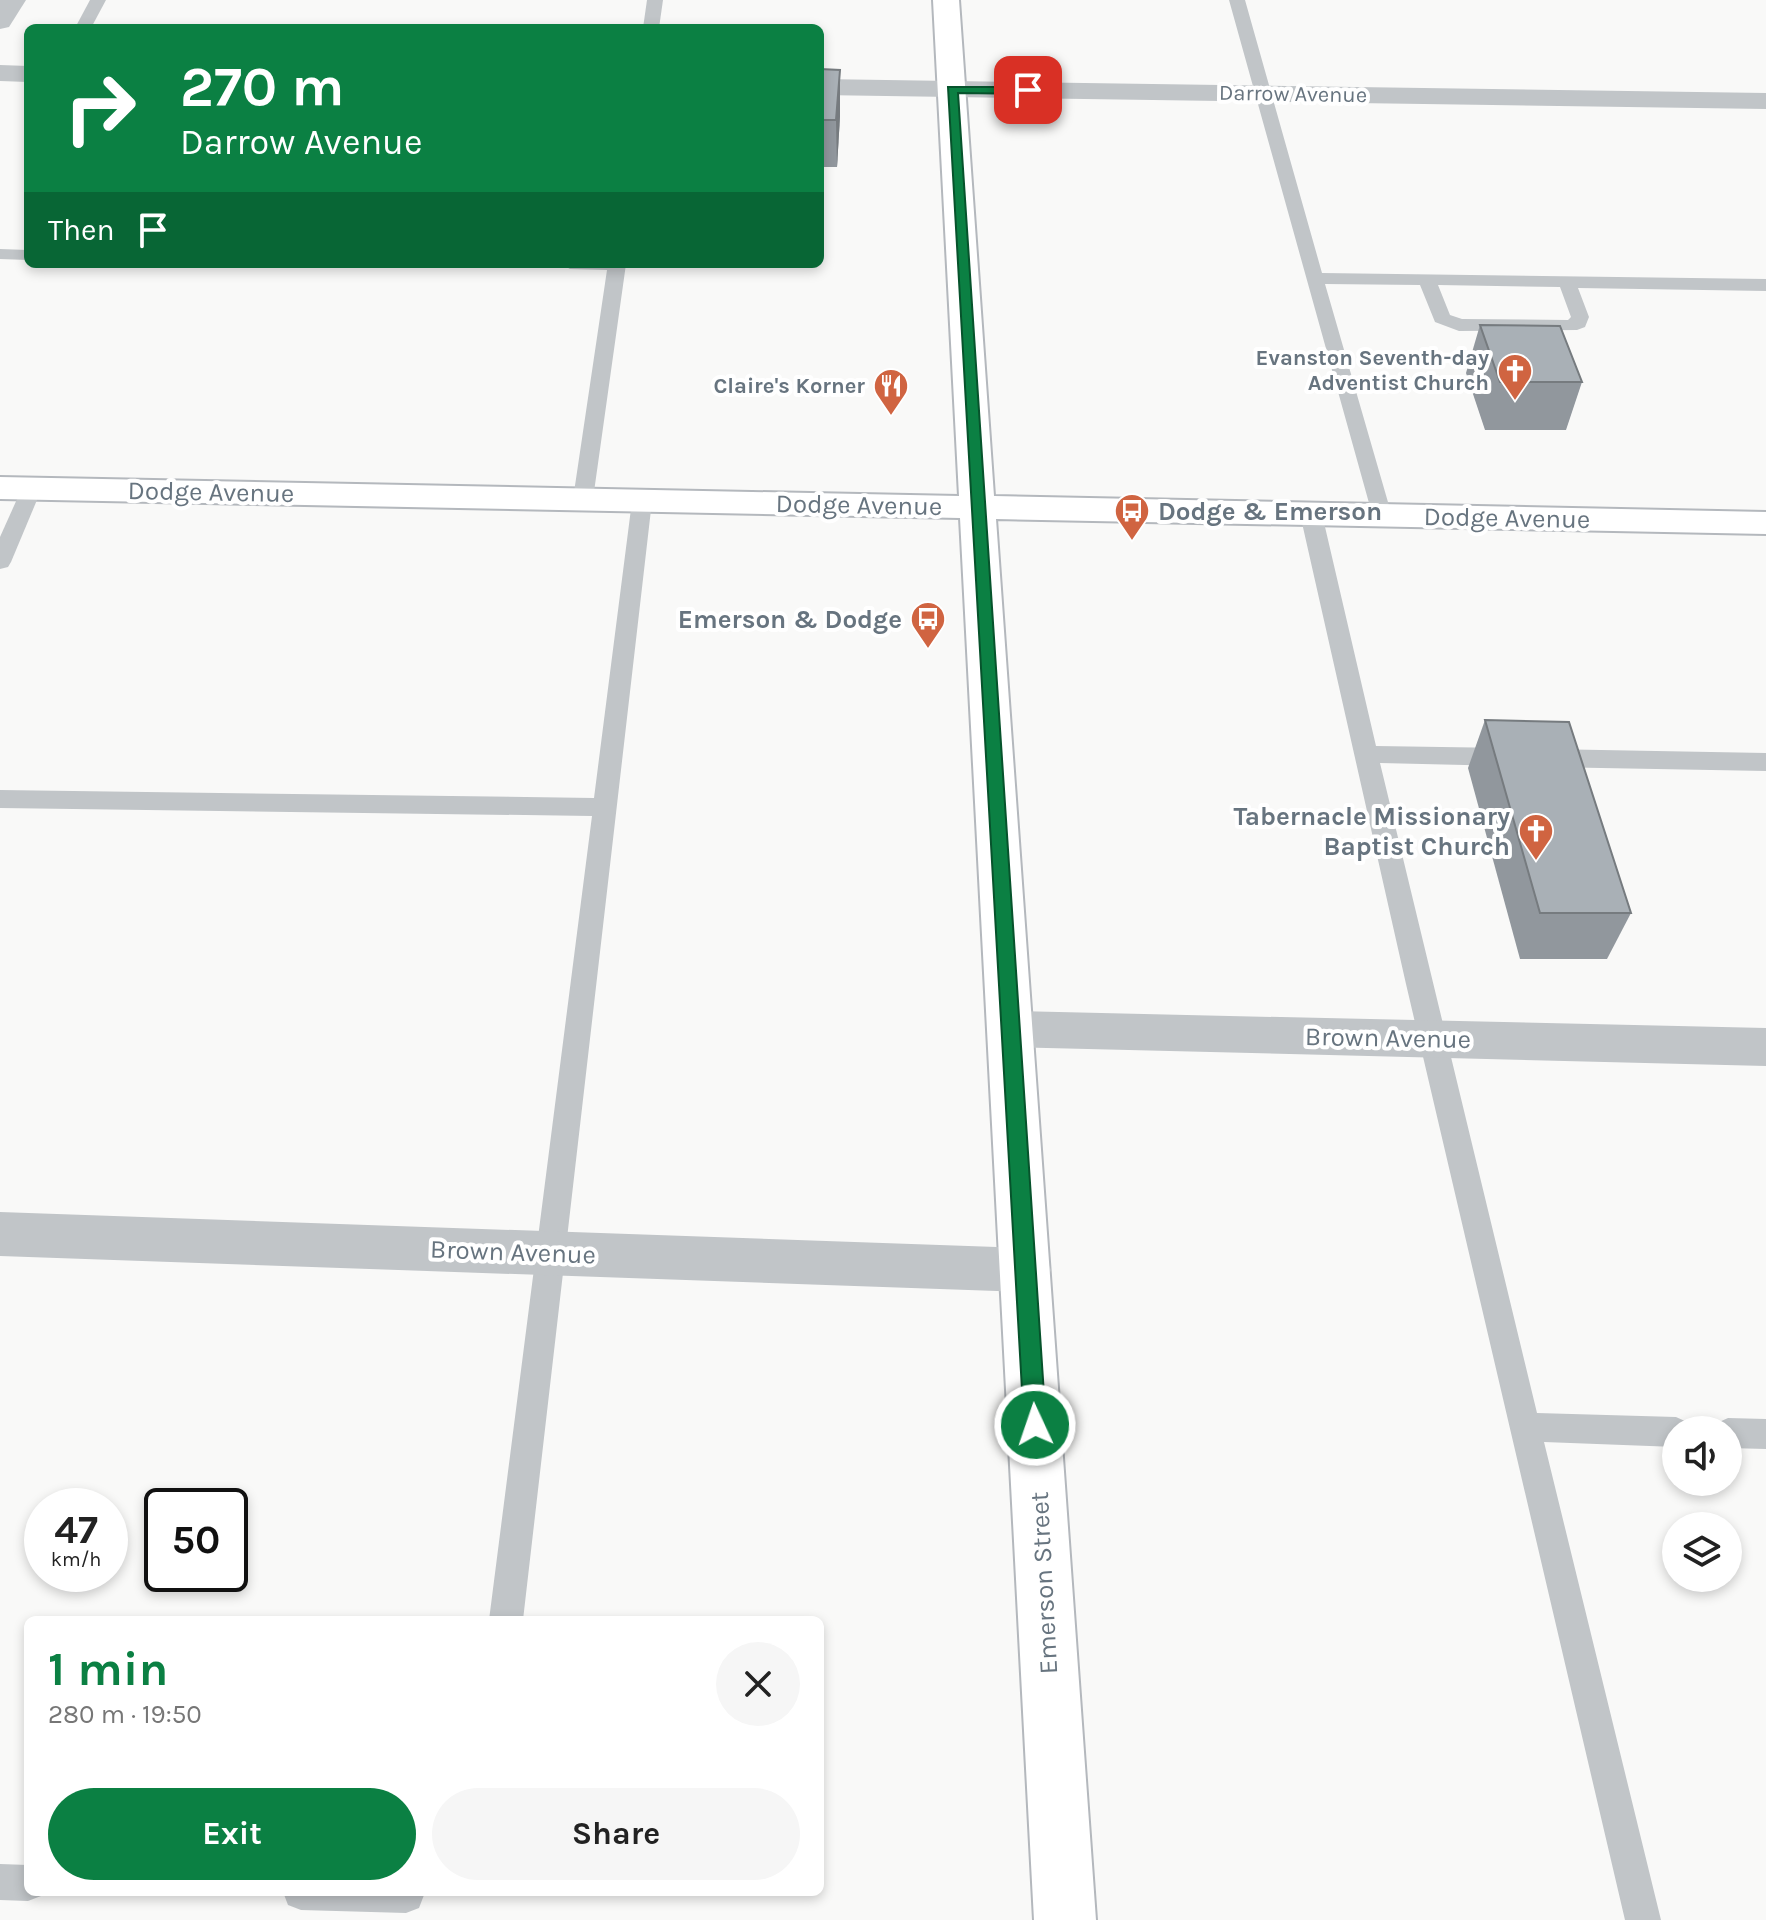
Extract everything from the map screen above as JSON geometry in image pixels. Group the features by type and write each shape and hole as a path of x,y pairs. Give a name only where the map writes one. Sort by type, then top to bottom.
{"main road":[{"name":"Emerson Street","path":"946,0 1065,1920"},
{"name":"Dodge Avenue","path":"16,488 1766,523"}],"street":[{"path":"0,21 13,0"},
{"path":"0,73 24,74"},
{"name":"Darrow Avenue","path":"824,87 1766,101"},
{"name":"Brown Avenue","path":"1011,1029 1766,1047"},
{"name":"Brown Avenue","path":"0,1234 1026,1270"}],"lane":[{"path":"85,24 98,0"},
{"path":"652,24 655,0"},
{"path":"1237,0 1381,516"},
{"path":"0,254 24,255"},
{"path":"583,499 616,268"},
{"path":"1315,278 1766,285"},
{"path":"1427,280 1442,318 1459,325 1570,326 1578,323 1580,317 1567,282"},
{"path":"0,562 16,488"},
{"path":"506,1616 642,501"},
{"path":"1311,514 1432,1038 1643,1920"},
{"path":"1366,754 1766,762"},
{"path":"0,799 604,807"},
{"path":"1526,1427 1662,1432"},
{"path":"1742,1433 1766,1434"},
{"path":"0,1882 24,1883"},
{"path":"341,1896 402,1902"}],"building":[{"path":"824,69 840,70 836,120 824,120"},
{"path":"1480,325 1560,326 1582,382 1500,382"},
{"path":"1485,720 1569,722 1631,913 1540,913"}],"place":[{"name":"Evanston Seventh-day Adventist Church","path":"1515,402"},
{"name":"Claire's Korner","path":"891,417"},
{"name":"Dodge & Emerson","path":"1132,542"},
{"name":"Emerson & Dodge","path":"928,650"},
{"name":"Tabernacle Missionary Baptist Church","path":"1536,862"}],"route":[{"path":"1028,90 952,89 1035,1425"}]}
